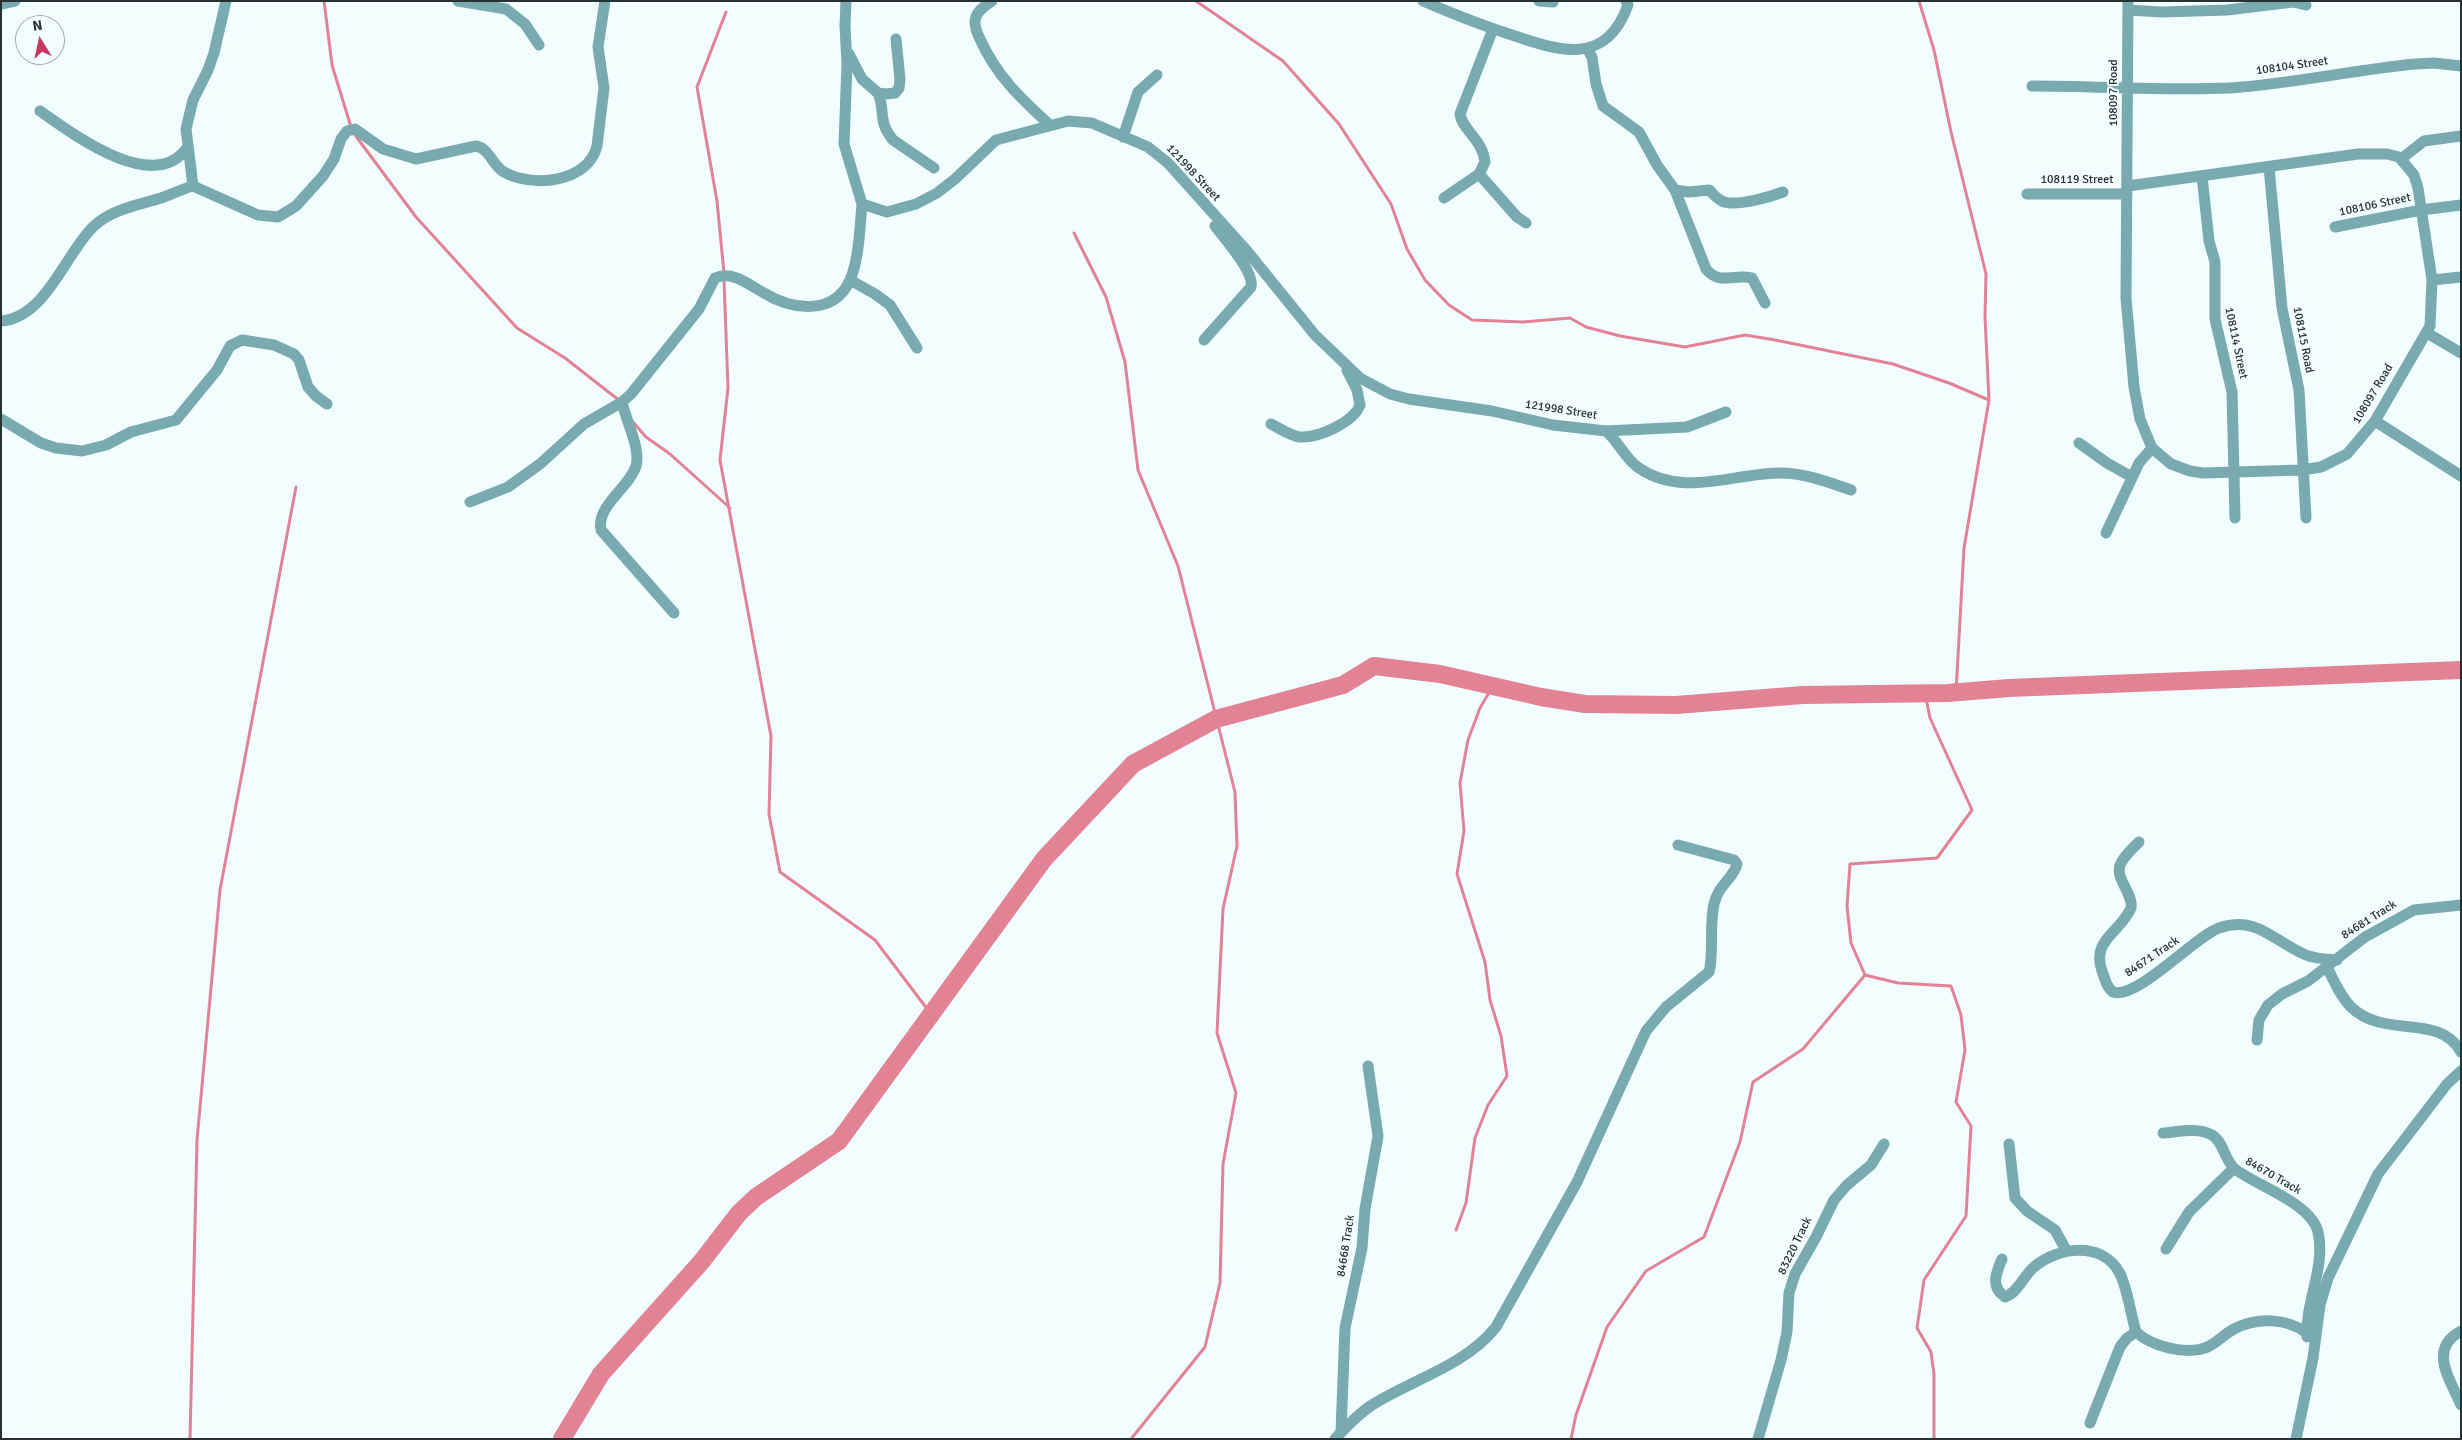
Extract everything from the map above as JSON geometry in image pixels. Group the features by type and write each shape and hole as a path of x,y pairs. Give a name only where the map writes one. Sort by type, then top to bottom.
{"street":[{"path":"1,4 15,1"},
{"path":"193,186 186,129 193,100 208,70 226,1"},
{"path":"458,1 506,9 524,24 539,45"},
{"path":"1,321 18,317 31,307 65,268 94,226 109,216 193,186 258,215 272,218 283,215 296,206 323,176 334,160 344,134 356,129 383,149 405,157 424,159 476,146 484,149 503,171 516,176 549,180 572,174 587,165 594,155 596,146 604,88 598,47 604,1"},
{"path":"470,502 508,487 540,464 584,424 632,394 687,326 699,309 715,278 731,275 775,299 807,308 823,305 842,291 850,280 862,204 844,144 846,1"},
{"path":"992,1 982,8 975,18 976,31 986,54 1010,88 1050,125"},
{"path":"1424,1 1493,29 1542,46 1569,50 1587,48 1604,41 1613,34 1627,3"},
{"path":"1540,1 1553,2"},
{"path":"2128,6 2162,12 2197,5 2227,10 2293,2 2306,5"},
{"name":"108097 Road","path":"2128,6 2126,298 2134,387 2140,419 2152,448 2171,464 2190,471 2234,473 2302,470 2331,464 2346,454 2375,421 2426,333 2431,318 2432,280 2417,181 2411,170 2401,159"},
{"path":"1444,198 1479,174 1485,162 1478,140 1462,122 1460,114 1493,29"},
{"path":"846,49 862,79 878,93 895,93 900,85 896,39"},
{"path":"1587,48 1592,57 1596,84 1603,106 1640,132 1657,165 1675,190 1706,269 1710,274 1722,280 1752,278 1765,303"},
{"name":"108104 Street","path":"2032,86 2127,86 2157,90 2230,88 2415,64 2434,63 2461,66"},
{"path":"1123,137 1138,92 1157,75"},
{"path":"878,93 882,123 888,134 893,140 934,168"},
{"path":"40,111 89,143 116,157 136,164 152,166 166,164 178,159 187,148"},
{"name":"121998 Street","path":"862,204 886,212 916,204 937,193 955,179 986,147 996,140 1068,121 1092,123 1148,148 1158,155 1247,251 1315,335 1346,366 1374,386 1409,399 1492,412 1553,425 1606,431 1639,468 1669,481 1710,482 1781,473 1822,479 1851,490"},
{"path":"2128,190 2202,176 2358,154 2387,154 2401,159 2424,141 2461,136"},
{"name":"108115 Road","path":"2269,167 2282,308 2299,390 2306,518"},
{"path":"1479,174 1517,218 1526,223"},
{"name":"108114 Street","path":"2202,176 2208,241 2215,262 2216,319 2232,392 2235,518"},
{"path":"1675,190 1690,192 1709,190 1720,200 1731,203 1763,200 1783,192"},
{"name":"108119 Street","path":"2027,194 2128,190"},
{"path":"1200,200 1210,219 1248,272 1252,282 1251,286 1204,340"},
{"name":"108106 Street","path":"2335,228 2421,210 2461,205"},
{"path":"2432,280 2461,277"},
{"path":"850,280 890,305 917,348"},
{"path":"2426,333 2461,353"},
{"path":"1,419 41,443 56,448 82,451 106,445 131,432 176,420 217,370 230,346 242,340 274,345 294,354 299,360 303,376 311,392 328,404"},
{"name":"121998 Street","path":"1271,424 1300,437 1312,435 1348,422 1360,405 1357,390 1346,366"},
{"path":"622,402 637,454 636,466 624,487 602,515 601,530 674,613"},
{"path":"1606,431 1687,428 1726,412"},
{"path":"2375,421 2461,476"},
{"path":"2079,443 2107,463 2132,477"},
{"path":"2106,533 2139,463 2152,448"},
{"name":"84671 Track","path":"2139,842 2121,863 2119,869 2131,901 2131,908 2102,945 2098,955 2107,984 2113,992 2126,991 2162,969 2209,933 2236,924 2260,928 2306,955 2332,963"},
{"path":"1338,1436 1373,1405 1453,1362 1481,1343 1496,1327 1577,1182 1646,1031 1666,1008 1709,972 1712,921 1716,894 1722,884 1736,870 1737,864 1734,860 1678,844"},
{"name":"84681 Track","path":"2257,1040 2259,1020 2268,1005 2282,994 2308,981 2365,937 2405,913 2425,908 2461,905"},
{"path":"2332,963 2343,998 2360,1014 2384,1025 2418,1027 2440,1032 2454,1043 2461,1052"},
{"name":"84668 Track","path":"1338,1436 1345,1328 1362,1248 1365,1209 1378,1136 1368,1066"},
{"path":"2296,1439 2313,1358 2324,1291 2366,1196 2388,1160 2461,1071"},
{"path":"2163,1133 2193,1131 2212,1135 2220,1143 2226,1158 2234,1168"},
{"name":"83220 Track","path":"1758,1439 1781,1360 1787,1332 1790,1293 1795,1274 1834,1200 1847,1185 1871,1165 1884,1144"},
{"path":"2008,1144 2014,1198 2027,1211 2055,1230 2066,1250"},
{"name":"84670 Track","path":"2166,1249 2189,1212 2234,1168 2292,1203 2315,1225 2319,1241 2316,1280 2308,1308 2307,1333 2309,1348 2313,1358"},
{"path":"2002,1259 1995,1281 1997,1290 2005,1297 2010,1295 2041,1262 2066,1250 2098,1255 2111,1262 2120,1273 2136,1332 2157,1344 2194,1350 2210,1346 2234,1329 2252,1323 2286,1322 2307,1333"},
{"path":"2461,1331 2448,1344 2442,1362 2461,1406"},
{"path":"2090,1423 2120,1347 2126,1338 2136,1332"}],"waterway":[{"path":"324,1 332,65 351,127"},
{"path":"1196,1 1283,61 1339,124 1391,204 1407,249 1425,280 1449,305 1472,320 1523,322 1570,318 1586,327 1620,336 1685,347 1745,335 1893,364 1949,383 1989,400"},
{"path":"1919,1 1934,50 1951,132 1986,274 1985,317 1989,400 1964,548 1956,692"},
{"path":"724,273 717,201 697,87 726,12"},
{"path":"355,135 416,217 517,328 565,358 620,401"},
{"path":"1074,233 1106,297 1125,362 1138,470 1178,566 1235,792 1237,846 1223,909 1217,1033 1236,1093 1223,1164 1220,1283 1205,1347 1131,1439"},
{"path":"724,280 728,388 720,460 771,736 769,814 780,872 875,940 931,1014"},
{"path":"632,421 646,437 670,454 730,508"},
{"path":"190,1439 197,1140 220,890 296,487"},
{"path":"562,1439 601,1374 702,1261 739,1213 756,1197 839,1141 1044,859 1133,764 1216,719 1343,685 1374,666 1440,674 1541,697 1585,704 1676,705 1803,695 1948,693 2009,688 2461,670"},
{"path":"1456,1230 1466,1203 1475,1138 1488,1105 1507,1076 1501,1036 1490,1000 1485,962 1457,874 1464,831 1460,783 1468,740 1480,708 1493,686"},
{"path":"1925,693 1930,718 1972,810 1937,858 1850,864 1847,906 1851,943 1865,975 1898,983 1951,986 1961,1015 1965,1050 1956,1102 1971,1126 1966,1216 1924,1280 1917,1328 1931,1352 1934,1374 1934,1439"},
{"path":"1571,1439 1576,1415 1607,1327 1646,1271 1704,1237 1740,1142 1753,1082 1803,1049 1865,975"}]}
